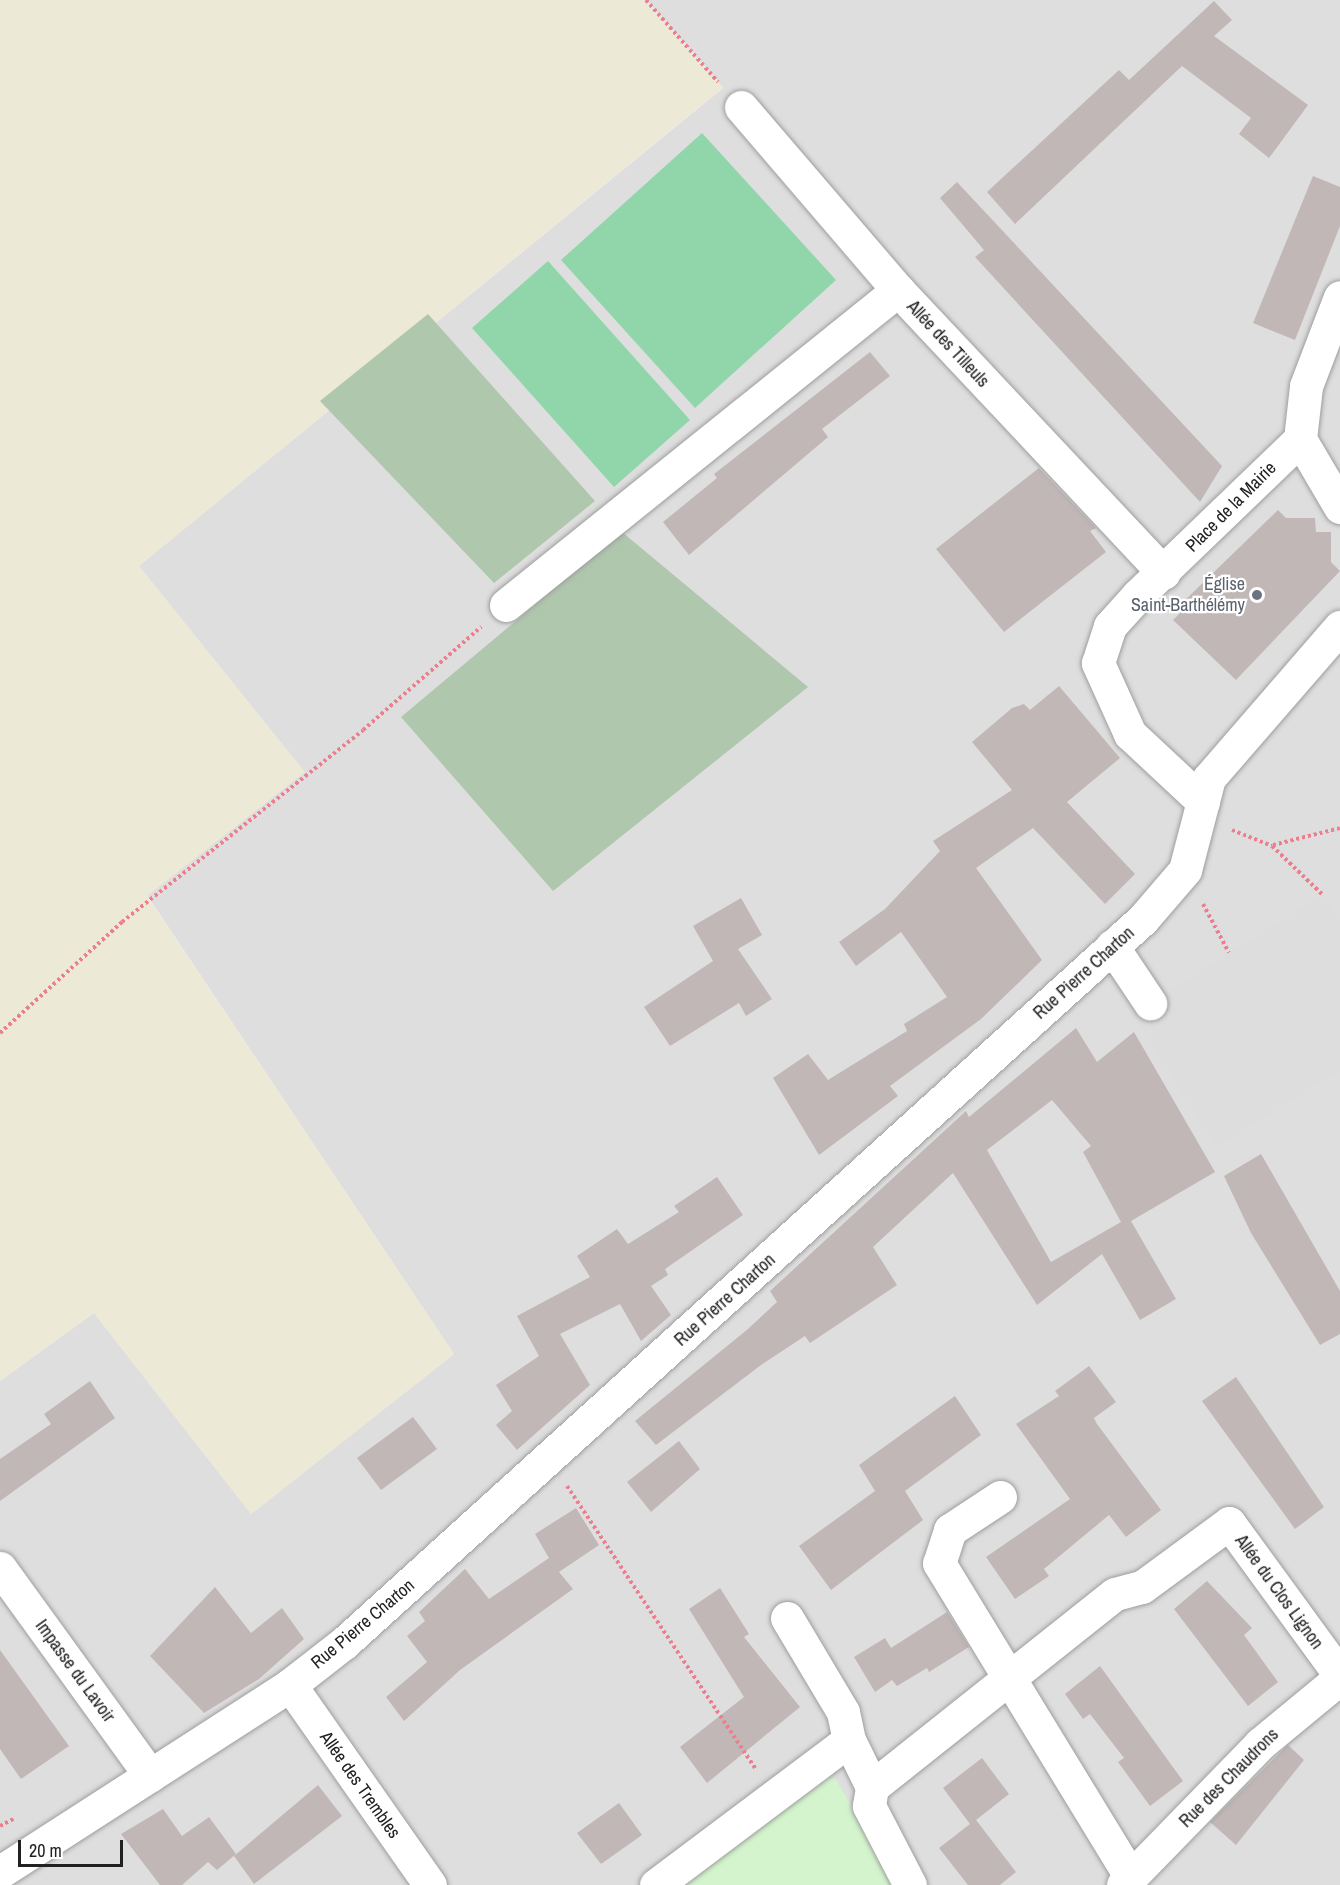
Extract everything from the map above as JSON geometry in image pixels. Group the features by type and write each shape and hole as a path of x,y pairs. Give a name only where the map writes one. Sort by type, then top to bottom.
{"street":[{"name":"Allée des Tilleuls","path":"741,107 898,290 1164,573"},
{"path":"506,605 898,290"},
{"path":"1340,297 1306,386 1300,439 1340,507"},
{"name":"Place de la Mairie","path":"1202,810 1130,734 1098,663 1110,626 1300,439"},
{"name":"Rue Pierre Charton","path":"0,1872 290,1685 550,1460 1112,946 1185,870 1209,778 1340,627"},
{"path":"1112,946 1150,1003"},
{"path":"1000,1497 950,1530 939,1563 1011,1679 1127,1881"},
{"name":"Allée du Clos Lignon","path":"1011,1679 1115,1594 1143,1587 1228,1523 1340,1677"},
{"name":"Impasse du Lavoir","path":"0,1568 150,1775"},
{"path":"787,1618 843,1712 849,1740 872,1786 869,1806 910,1885"},
{"name":"Rue des Chaudrons","path":"1127,1881 1260,1744 1340,1677"},
{"path":"872,1786 1011,1679"},
{"name":"Allée des Trembles","path":"290,1685 430,1885"},
{"path":"656,1885 772,1794 849,1740"}],"path":[{"path":"646,0 741,107"},
{"path":"0,1033 122,922 363,730 506,605"},
{"path":"1202,810 1272,846 1323,895"},
{"path":"1272,846 1340,828"},
{"path":"1185,870 1229,953"},
{"path":"550,1460 772,1794"}],"shaded area":[{"path":"0,0 646,0 723,87 139,566 305,772 147,896 454,1354 251,1514 94,1313 0,1381"},
{"path":"646,0 1340,0 1340,1885 0,1885 0,1381 94,1313 251,1514 454,1354 147,895 304,772 139,566 723,88"},
{"path":"1323,895 1340,922 1340,1070 1216,1147 1132,1014"}],"green space":[{"path":"702,133 836,280 695,408 561,260"},
{"path":"548,261 690,420 614,487 472,328"},
{"path":"428,314 595,501 494,583 320,401"},
{"path":"622,532 808,687 553,891 401,717"},
{"path":"835,1778 898,1885 684,1885 822,1779"}],"building":[{"path":"1214,1 1232,20 1214,36 1308,105 1269,158 1239,134 1251,118 1182,66 1015,224 987,192 1119,70 1129,80"},
{"path":"1313,176 1340,187 1340,226 1295,340 1253,323"},
{"path":"957,182 1222,466 1200,502 975,257 984,250 940,198"},
{"path":"870,352 890,376 822,429 828,437 689,555 663,522 717,478 714,474"},
{"path":"1039,468 1096,528 1090,531 1106,552 1004,632 936,549"},
{"name":"Église Saint-Barthélémy","path":"1278,510 1286,518 1315,518 1316,532 1331,532 1331,562 1340,571 1236,680 1173,620 1184,609 1180,605"},
{"path":"1059,686 1120,758 1067,802 1135,874 1105,904 1033,828 976,868 1042,960 981,1019 890,1086 898,1096 819,1155 773,1078 808,1054 828,1080 907,1031 904,1024 947,997 901,932 856,966 839,942 885,909 940,851 933,841 1012,790 972,742 1012,708 1024,704 1030,710"},
{"path":"741,898 762,935 738,949 772,999 746,1016 739,1003 670,1046 644,1007 713,961 693,926"},
{"path":"1076,1028 1097,1062 1134,1032 1215,1172 1131,1221 1176,1299 1140,1320 1102,1254 1037,1305 953,1173 873,1247 897,1285 810,1343 805,1336 761,1365 656,1445 635,1421 748,1329 777,1302 770,1291 966,1111 969,1117","holes":["1052,1100 1091,1146 1083,1152 1121,1222 1051,1262 987,1150"]},
{"path":"1261,1154 1340,1291 1340,1334 1320,1345 1251,1233 1224,1176"},
{"path":"717,1177 743,1215 665,1269 668,1275 651,1286 671,1315 641,1341 620,1304 560,1334 590,1385 517,1450 496,1425 512,1411 496,1385 539,1356 517,1316 590,1277 577,1256 617,1229 628,1244 679,1212 674,1206"},
{"path":"1089,1366 1116,1402 1094,1418 1097,1424 1161,1510 1126,1537 1109,1515 1044,1569 1049,1576 1015,1599 986,1557 1070,1499 1016,1424 1059,1396 1055,1391"},
{"path":"1236,1377 1324,1507 1295,1529 1202,1401"},
{"path":"90,1381 115,1418 0,1501 0,1459 51,1424 44,1414"},
{"path":"955,1396 981,1435 905,1491 923,1520 831,1590 799,1546 875,1491 859,1465"},
{"path":"413,1417 437,1449 381,1490 357,1458"},
{"path":"679,1441 700,1469 651,1512 627,1482"},
{"path":"576,1508 599,1545 559,1572 573,1589 460,1670 404,1721 386,1697 427,1662 407,1636 425,1621 419,1612 465,1569 489,1599 549,1558 535,1534"},
{"path":"1207,1581 1252,1628 1244,1635 1278,1682 1248,1706 1174,1609"},
{"path":"215,1587 251,1633 282,1608 304,1639 259,1679 204,1713 150,1656"},
{"path":"720,1588 749,1634 744,1637 800,1707 707,1783 680,1747 744,1697 689,1609"},
{"path":"947,1612 969,1647 929,1672 927,1668 897,1686 892,1680 875,1692 854,1657 885,1638 891,1648"},
{"path":"0,1650 69,1746 21,1779 0,1749"},
{"path":"1100,1666 1183,1781 1150,1806 1118,1762 1124,1758 1090,1714 1083,1719 1065,1694"},
{"path":"1288,1745 1304,1760 1236,1845 1210,1822"},
{"path":"982,1758 1009,1794 976,1820 1016,1872 1000,1885 968,1885 939,1848 970,1824 943,1788"},
{"path":"318,1785 342,1816 254,1884 234,1856"},
{"path":"619,1803 642,1835 601,1864 577,1833"},
{"path":"163,1809 182,1836 209,1817 236,1854 217,1870 208,1862 182,1885 160,1885 121,1834"}],"place":[{"name":"Église Saint-Barthélémy","path":"1257,595"}]}
